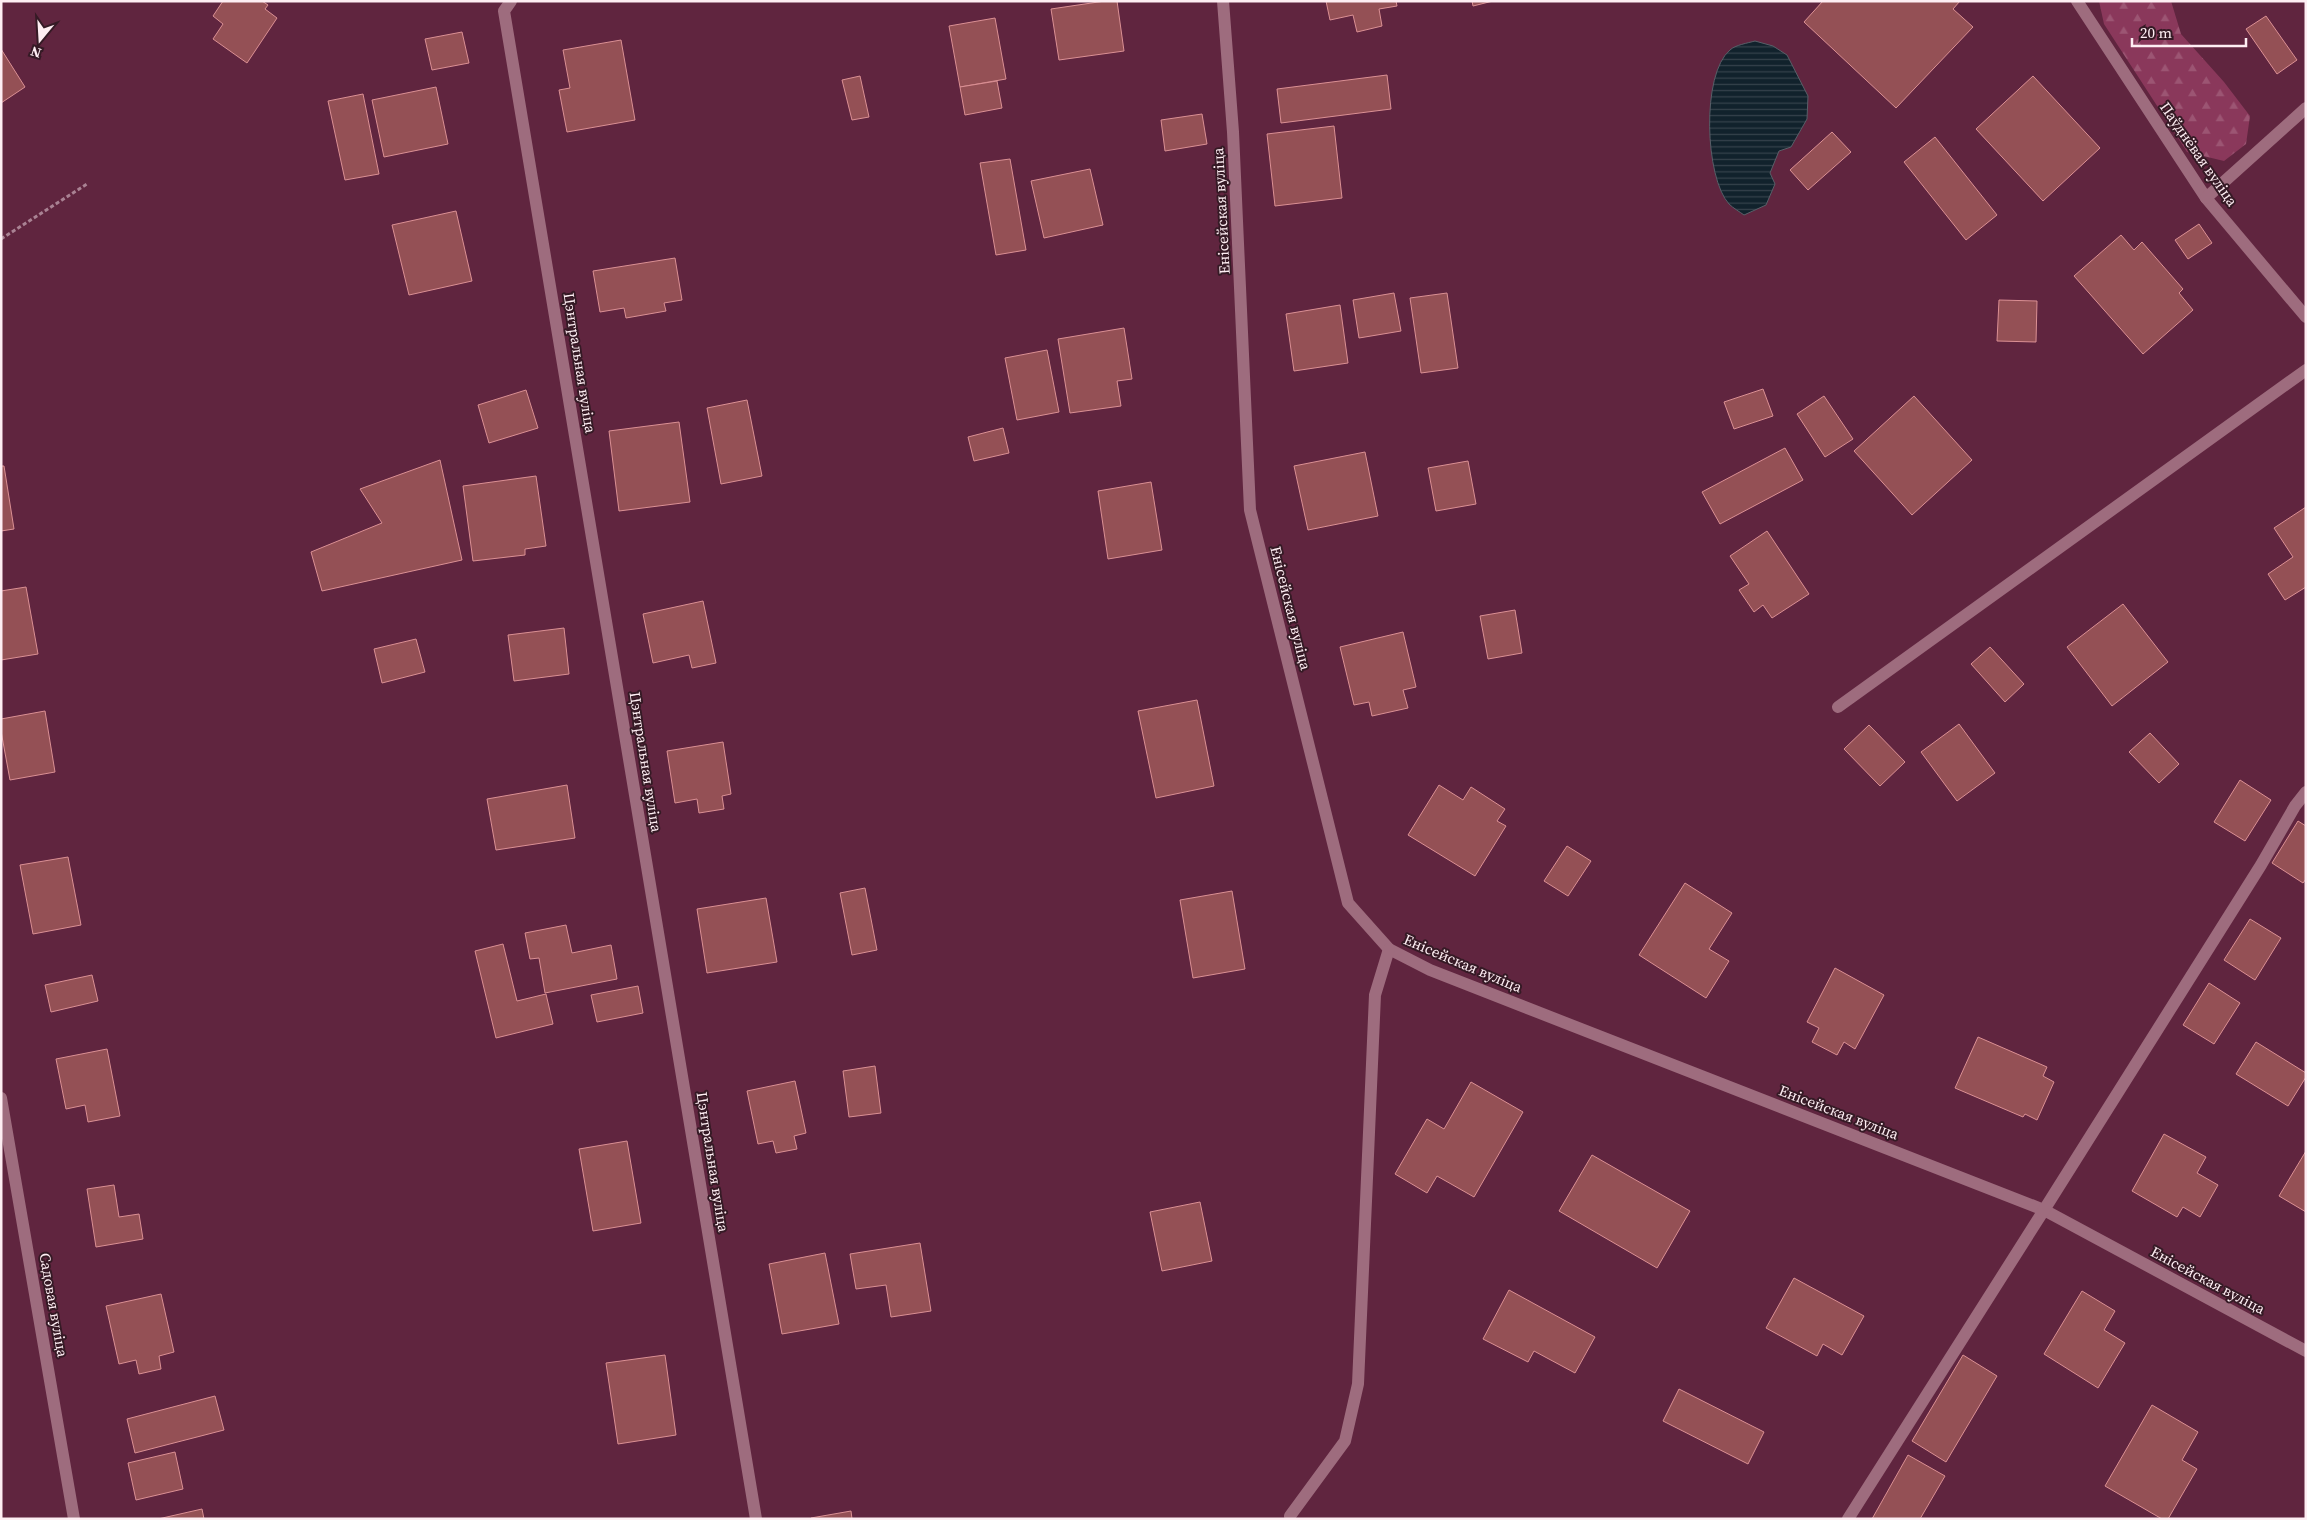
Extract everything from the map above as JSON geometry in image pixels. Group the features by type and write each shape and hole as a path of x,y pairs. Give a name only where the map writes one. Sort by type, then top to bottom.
{"street":[{"name":"Енісейская вуліца","path":"1223,1 1233,132 1250,510 1348,903 1389,949 1430,970 2044,1210 2306,1351"},
{"name":"Паўднёвая вуліца","path":"2077,1 2206,198 2306,317"},
{"name":"Цэнтральная вуліца","path":"508,6 756,1519"},
{"path":"2206,198 2306,108"},
{"path":"1838,707 2306,370"},
{"path":"1848,1519 2261,866 2295,806 2306,792"},
{"path":"1290,1516 1344,1441 1358,1384 1375,995 1389,949"},
{"name":"Садовая вуліца","path":"1,1098 74,1519"}],"path":[{"path":"1,239 87,184"}],"green space":[{"path":"2099,1 2171,1 2181,34 2224,82 2250,116 2246,144 2224,161 2187,152 2104,24"}],"water":[{"path":"1755,41 1773,46 1787,55 1808,96 1807,119 1791,147 1779,151 1770,173 1775,184 1766,205 1744,215 1729,204 1721,191 1715,172 1711,150 1711,102 1714,81 1721,62 1732,48"}],"building":[{"path":"223,1 262,1 268,5 265,9 277,18 247,63 213,39 223,24 213,16"},
{"path":"1117,1 1124,51 1059,60 1051,9"},
{"path":"1326,1 1396,1 1397,6 1379,9 1382,26 1357,32 1353,15 1330,20"},
{"path":"1472,1 1493,1 1473,6"},
{"path":"1823,1 1960,1 1953,9 1973,27 1896,108 1804,22"},
{"path":"2266,16 2297,60 2277,74 2246,29"},
{"path":"995,18 1006,79 960,87 949,26"},
{"path":"462,32 469,63 432,70 425,39"},
{"path":"621,40 635,120 567,132 559,90 570,88 563,50"},
{"path":"1,49 25,87 1,103"},
{"path":"1387,75 1391,109 1281,123 1277,89"},
{"path":"860,76 869,117 852,120 842,80"},
{"path":"2033,76 2100,148 2043,201 1976,129"},
{"path":"997,81 1002,108 965,115 960,87"},
{"path":"436,87 448,144 384,157 372,100"},
{"path":"363,94 379,174 345,180 328,101"},
{"path":"1202,114 1207,144 1165,151 1161,120"},
{"path":"1334,126 1342,198 1275,206 1267,134"},
{"path":"1832,132 1851,152 1808,190 1790,170"},
{"path":"1935,137 1997,215 1966,240 1904,162"},
{"path":"1010,159 1026,250 996,255 980,163"},
{"path":"1090,169 1103,225 1044,238 1031,181"},
{"path":"456,211 472,281 409,295 392,225"},
{"path":"2199,224 2212,243 2188,259 2175,240"},
{"path":"2121,235 2134,250 2142,242 2183,289 2179,293 2193,310 2143,354 2074,276"},
{"path":"675,258 682,300 664,303 666,311 626,318 624,308 600,312 593,271"},
{"path":"1394,293 1401,331 1359,338 1353,300"},
{"path":"1447,293 1458,368 1421,373 1410,298"},
{"path":"1999,300 2037,301 2036,342 1997,341"},
{"path":"1340,305 1348,363 1294,371 1286,314"},
{"path":"1124,328 1132,379 1117,381 1121,406 1070,413 1058,339"},
{"path":"1047,350 1059,412 1017,420 1005,358"},
{"path":"1763,389 1773,416 1734,429 1724,402"},
{"path":"526,390 538,428 489,443 478,405"},
{"path":"1824,396 1853,439 1825,457 1797,414"},
{"path":"1914,396 1972,460 1912,515 1854,451"},
{"path":"747,400 762,476 721,484 707,408"},
{"path":"679,422 690,502 619,511 609,431"},
{"path":"1003,428 1009,453 974,461 968,437"},
{"path":"1785,448 1803,480 1720,524 1702,492"},
{"path":"1365,452 1378,516 1308,530 1294,466"},
{"path":"440,460 462,560 322,591 311,552 382,523 360,489"},
{"path":"1468,461 1476,504 1436,511 1428,468"},
{"path":"1,466 4,466 14,529 1,531"},
{"path":"536,476 546,546 525,549 525,555 473,561 463,486"},
{"path":"1151,482 1162,550 1108,559 1098,491"},
{"path":"2306,507 2306,587 2285,600 2268,574 2293,557 2274,528"},
{"path":"1767,531 1809,594 1772,618 1763,605 1754,612 1739,590 1749,584 1730,556"},
{"path":"26,587 38,654 1,660 1,591"},
{"path":"703,601 716,663 692,668 689,655 653,663 643,614"},
{"path":"2123,604 2168,662 2112,706 2067,647"},
{"path":"1515,610 1522,653 1488,659 1480,616"},
{"path":"564,628 569,674 514,681 508,635"},
{"path":"1403,632 1416,687 1403,690 1408,708 1372,716 1369,702 1354,705 1340,647"},
{"path":"416,639 425,672 382,683 374,649"},
{"path":"1990,647 2024,684 2005,702 1971,664"},
{"path":"1197,700 1214,786 1156,798 1138,711"},
{"path":"45,711 55,772 10,780 1,731 1,719"},
{"path":"1959,724 1995,773 1957,801 1921,752"},
{"path":"1869,725 1905,762 1880,786 1844,749"},
{"path":"2150,733 2179,764 2159,783 2129,752"},
{"path":"723,742 731,794 722,796 724,809 699,813 697,799 675,803 667,751"},
{"path":"2240,780 2271,800 2245,841 2214,822"},
{"path":"567,785 575,838 496,850 487,799"},
{"path":"1439,785 1463,800 1471,787 1505,809 1497,821 1506,826 1475,876 1408,835"},
{"path":"2298,821 2306,826 2306,879 2303,883 2272,863"},
{"path":"1567,846 1591,861 1568,896 1544,881"},
{"path":"68,857 81,925 33,934 20,865"},
{"path":"1685,883 1732,913 1709,949 1729,961 1706,998 1639,955"},
{"path":"865,888 877,950 852,955 840,893"},
{"path":"1232,891 1245,969 1193,978 1180,900"},
{"path":"766,898 777,962 707,973 697,909"},
{"path":"2250,919 2281,938 2255,980 2224,960"},
{"path":"566,925 572,953 611,945 617,979 545,993 539,958 530,959 525,933"},
{"path":"503,944 517,1001 546,994 553,1024 496,1038 475,951"},
{"path":"1835,968 1884,995 1855,1049 1844,1042 1837,1055 1812,1042 1819,1028 1807,1022"},
{"path":"92,975 98,1001 51,1012 45,985"},
{"path":"2209,983 2240,1003 2214,1044 2183,1025"},
{"path":"638,986 643,1013 597,1022 591,995"},
{"path":"1978,1037 2047,1067 2043,1076 2054,1082 2037,1120 2025,1114 2023,1117 1955,1088"},
{"path":"2256,1042 2306,1073 2306,1077 2288,1106 2236,1074"},
{"path":"107,1049 120,1116 88,1122 85,1105 66,1109 56,1059"},
{"path":"875,1066 881,1113 849,1117 843,1071"},
{"path":"795,1081 806,1133 794,1136 797,1149 776,1153 773,1141 758,1144 747,1091"},
{"path":"1471,1082 1523,1112 1474,1197 1437,1176 1427,1193 1395,1174 1427,1119 1444,1129"},
{"path":"2164,1134 2206,1157 2197,1173 2218,1185 2200,1217 2183,1207 2177,1217 2132,1191"},
{"path":"627,1141 641,1223 593,1231 579,1149"},
{"path":"2306,1151 2306,1212 2279,1196"},
{"path":"1592,1155 1690,1211 1657,1268 1559,1211"},
{"path":"114,1185 119,1217 139,1214 143,1239 96,1247 87,1189"},
{"path":"1200,1202 1212,1261 1162,1271 1150,1212"},
{"path":"920,1243 931,1311 891,1317 886,1285 856,1289 850,1254"},
{"path":"825,1253 839,1324 782,1334 769,1264"},
{"path":"1794,1278 1864,1316 1842,1355 1823,1344 1817,1356 1766,1328"},
{"path":"1509,1290 1595,1337 1575,1373 1534,1351 1528,1362 1483,1339"},
{"path":"2082,1291 2115,1311 2104,1330 2125,1343 2098,1388 2044,1354"},
{"path":"161,1294 174,1352 159,1356 161,1369 139,1374 136,1360 119,1364 106,1306"},
{"path":"665,1355 676,1435 618,1444 606,1363"},
{"path":"1963,1355 1997,1376 1946,1462 1912,1441"},
{"path":"1679,1389 1764,1432 1748,1464 1663,1421"},
{"path":"215,1396 224,1430 135,1453 127,1419"},
{"path":"2152,1405 2198,1432 2182,1460 2197,1469 2168,1519 2162,1519 2105,1486"},
{"path":"175,1452 183,1489 136,1500 128,1463"},
{"path":"1908,1455 1945,1476 1920,1519 1872,1519"},
{"path":"202,1509 204,1519 158,1519"},
{"path":"851,1511 852,1519 811,1518"}]}
